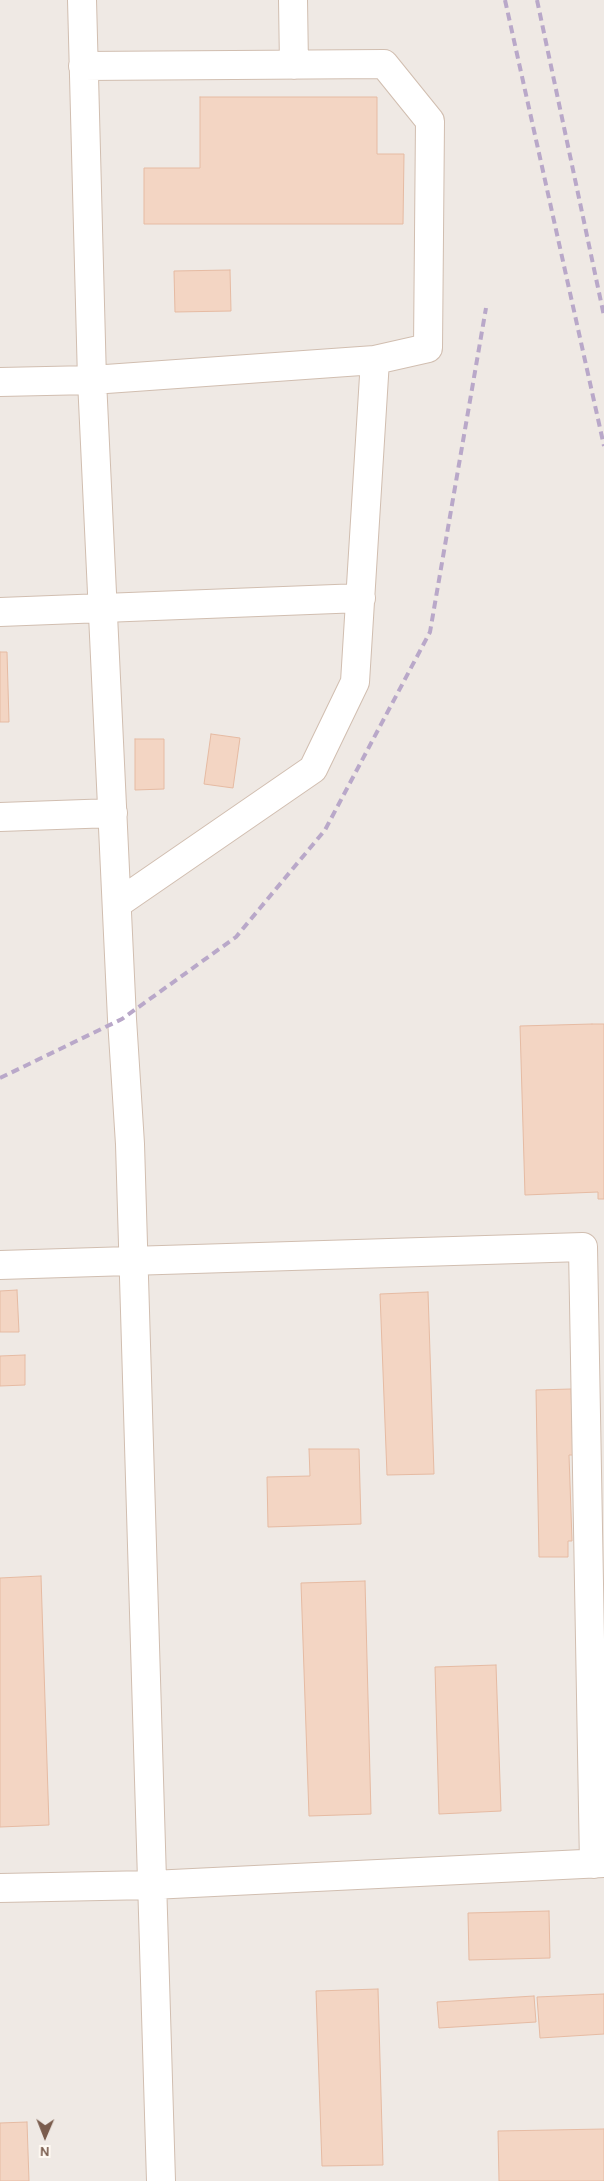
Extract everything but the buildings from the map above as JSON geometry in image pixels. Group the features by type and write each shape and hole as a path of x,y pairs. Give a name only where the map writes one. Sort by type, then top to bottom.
{"lane":[{"path":"82,0 92,380 130,1144 161,2181"},
{"path":"293,0 294,65"},
{"path":"0,382 92,380 375,360 428,348 430,121 384,64 84,66"},
{"path":"117,904 313,769 355,682 375,360"},
{"path":"0,612 361,598"},
{"path":"0,817 113,813"},
{"path":"0,1266 583,1247 599,1863 152,1885 0,1888"}],"shaded area":[{"path":"0,0 604,0 604,2181 0,2181"}],"railway":[{"path":"505,0 604,446"},
{"path":"537,0 604,316"},
{"path":"0,1078 122,1019 236,937 325,830 430,632 486,308"}]}
